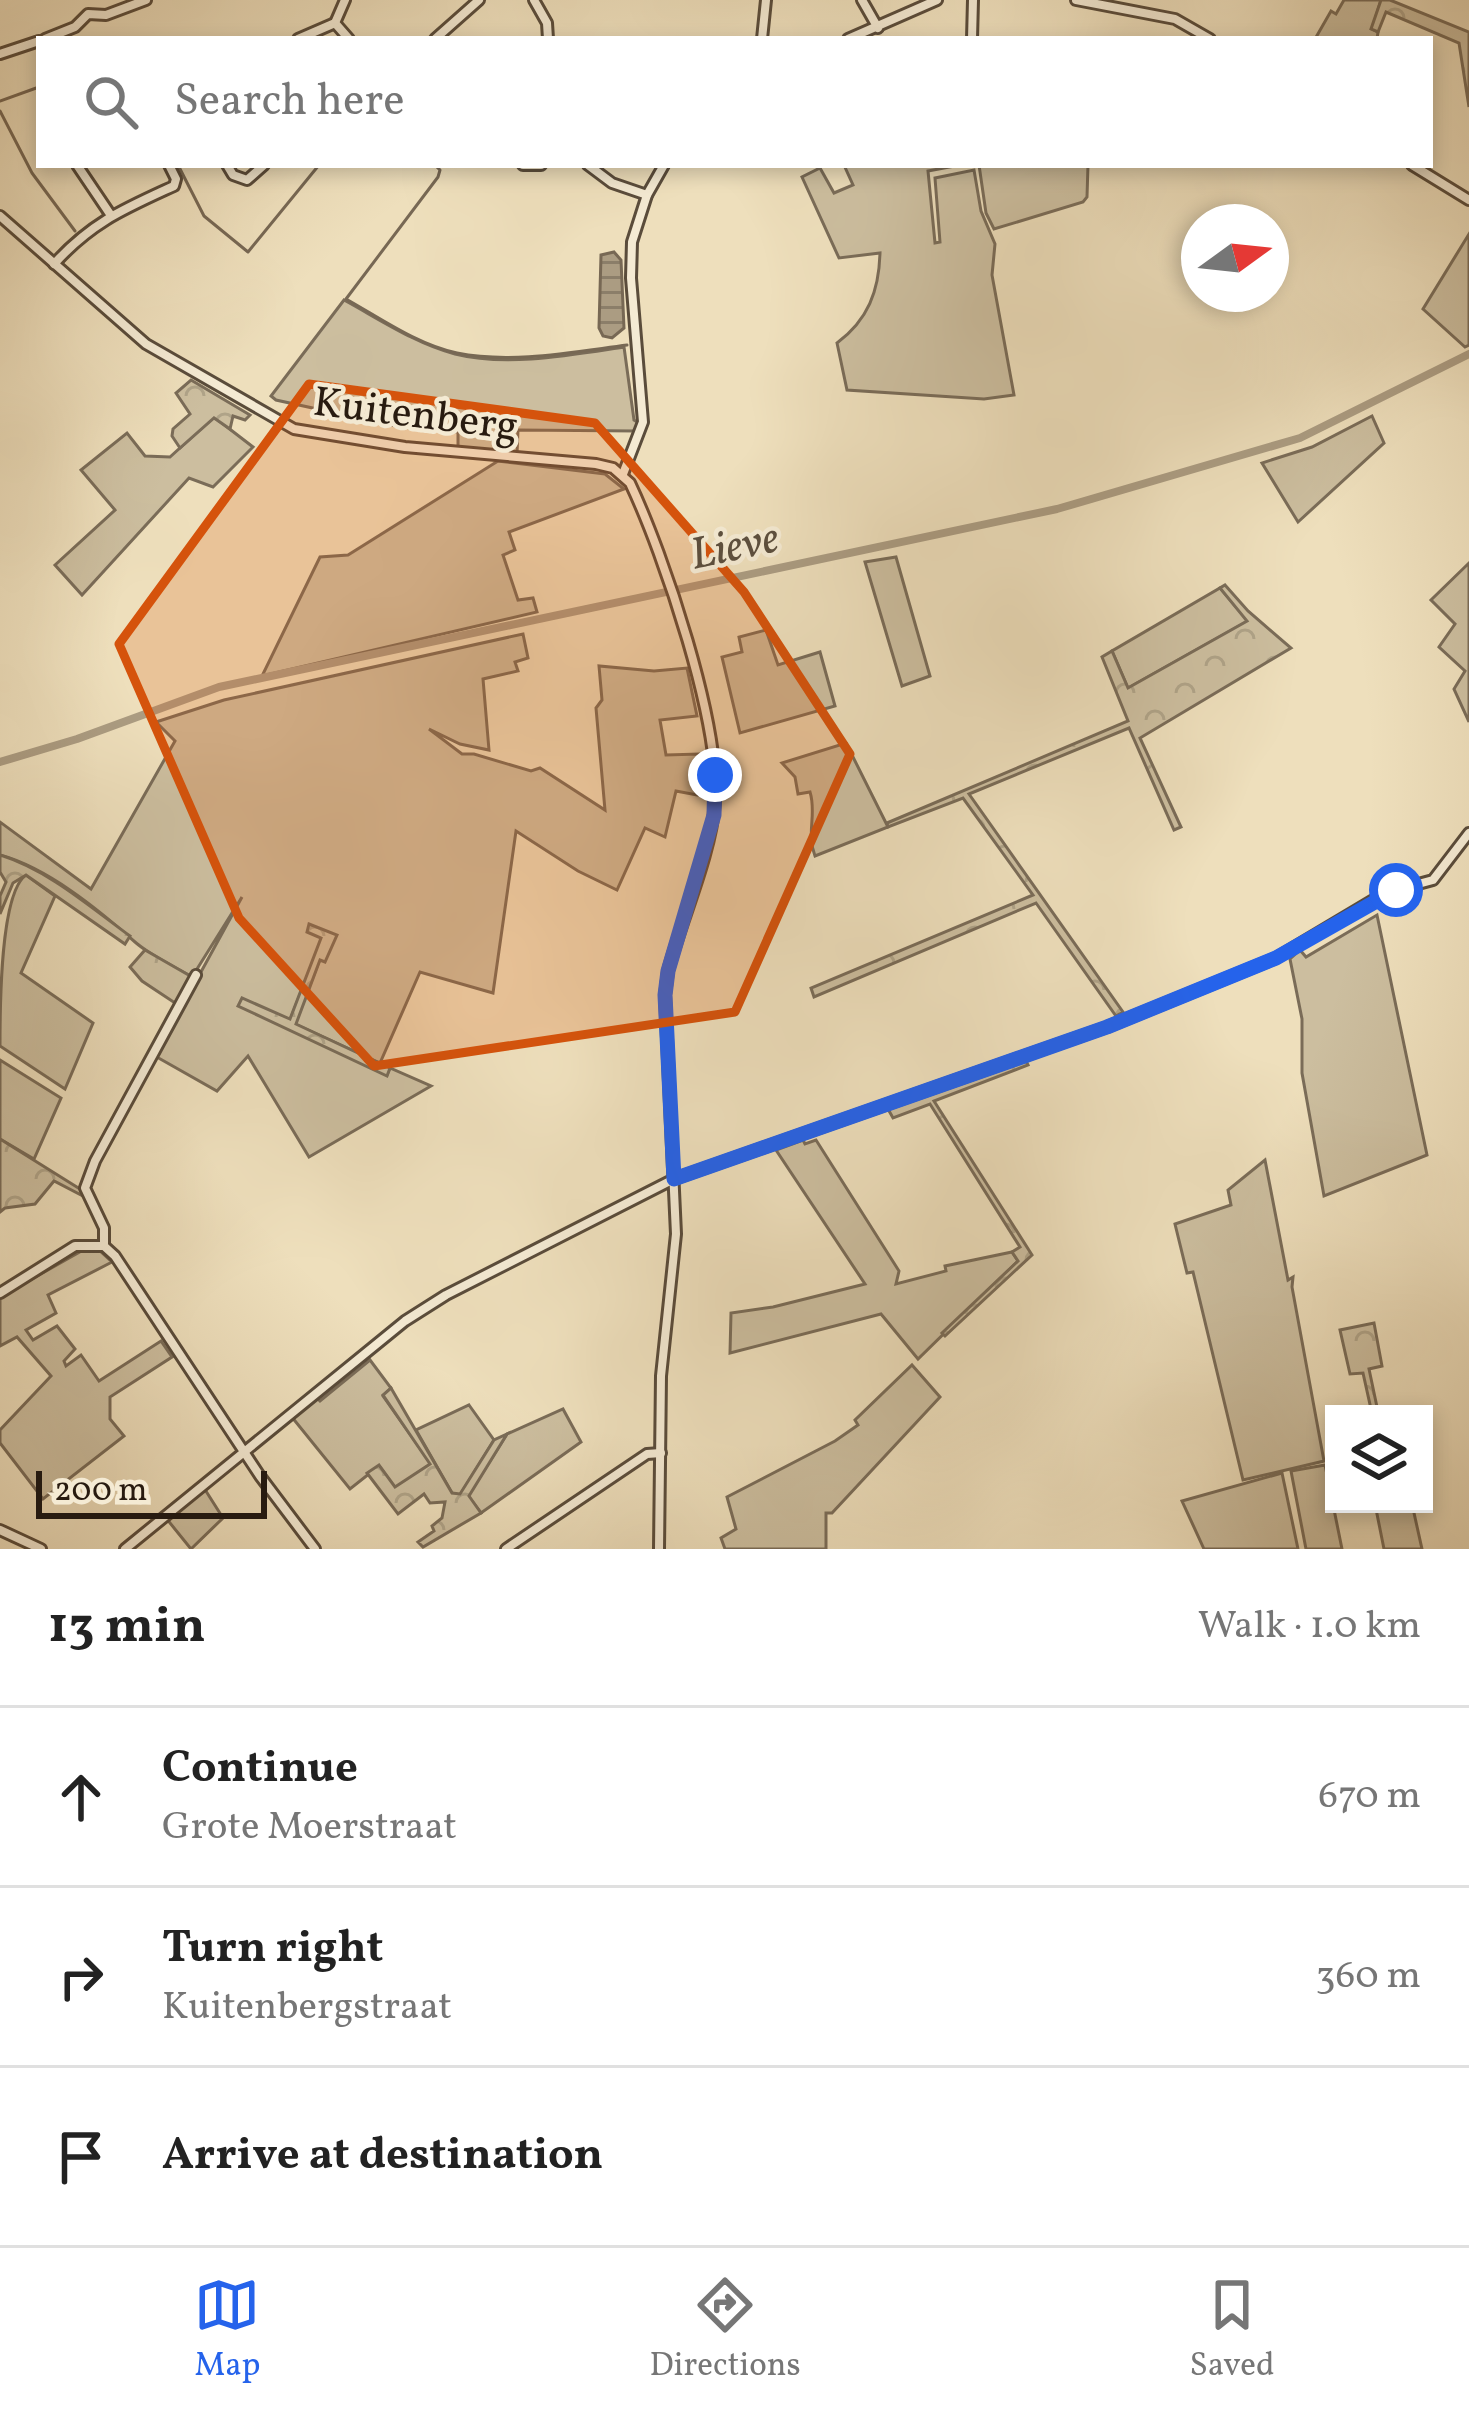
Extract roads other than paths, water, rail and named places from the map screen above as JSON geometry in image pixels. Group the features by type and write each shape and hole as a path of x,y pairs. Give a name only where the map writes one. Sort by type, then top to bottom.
{"street":[{"path":"86,0 88,14"},
{"path":"88,14 101,16 146,0"},
{"path":"305,36 335,23 345,0"},
{"path":"438,36 479,0"},
{"path":"534,0 547,23 548,36"},
{"path":"762,36 766,0"},
{"path":"862,0 878,28"},
{"path":"856,36 937,0"},
{"path":"972,36 973,0"},
{"path":"1076,0 1175,19 1205,36"},
{"path":"52,36 74,27 88,14"},
{"path":"335,23 347,36"},
{"path":"0,54 36,42"},
{"path":"79,168 110,214"},
{"path":"54,264 80,235 110,214 174,186 171,168"},
{"path":"228,168 232,175 247,180 261,168"},
{"path":"592,168 612,183 647,195"},
{"path":"659,1549 663,1353 676,1234 665,995 714,815 716,786 704,713 670,590 623,474 643,422 632,242 647,195 662,168"},
{"path":"1417,168 1469,200"},
{"name":"Kuitenberg","path":"0,216 146,344 294,429 405,447 596,464 623,474"},
{"path":"125,1549 418,1312 674,1179 1107,1027 1276,958 1385,893 1433,880 1469,833"},
{"path":"104,1246 104,1228 85,1188 87,1178 196,975"},
{"path":"0,1293 75,1246 104,1246 315,1549"},
{"path":"506,1549 647,1454 661,1454"},
{"path":"0,1530 40,1549"}],"waterway":[{"path":"0,101 36,88"},
{"path":"0,111 32,173 75,231"},
{"path":"180,168 204,216 248,252 317,168"},
{"path":"438,168 438,177 346,299 414,337 457,353 520,357 627,345"},
{"name":"Lieve","path":"0,762 219,687 1057,509 1300,438 1469,354"}]}
